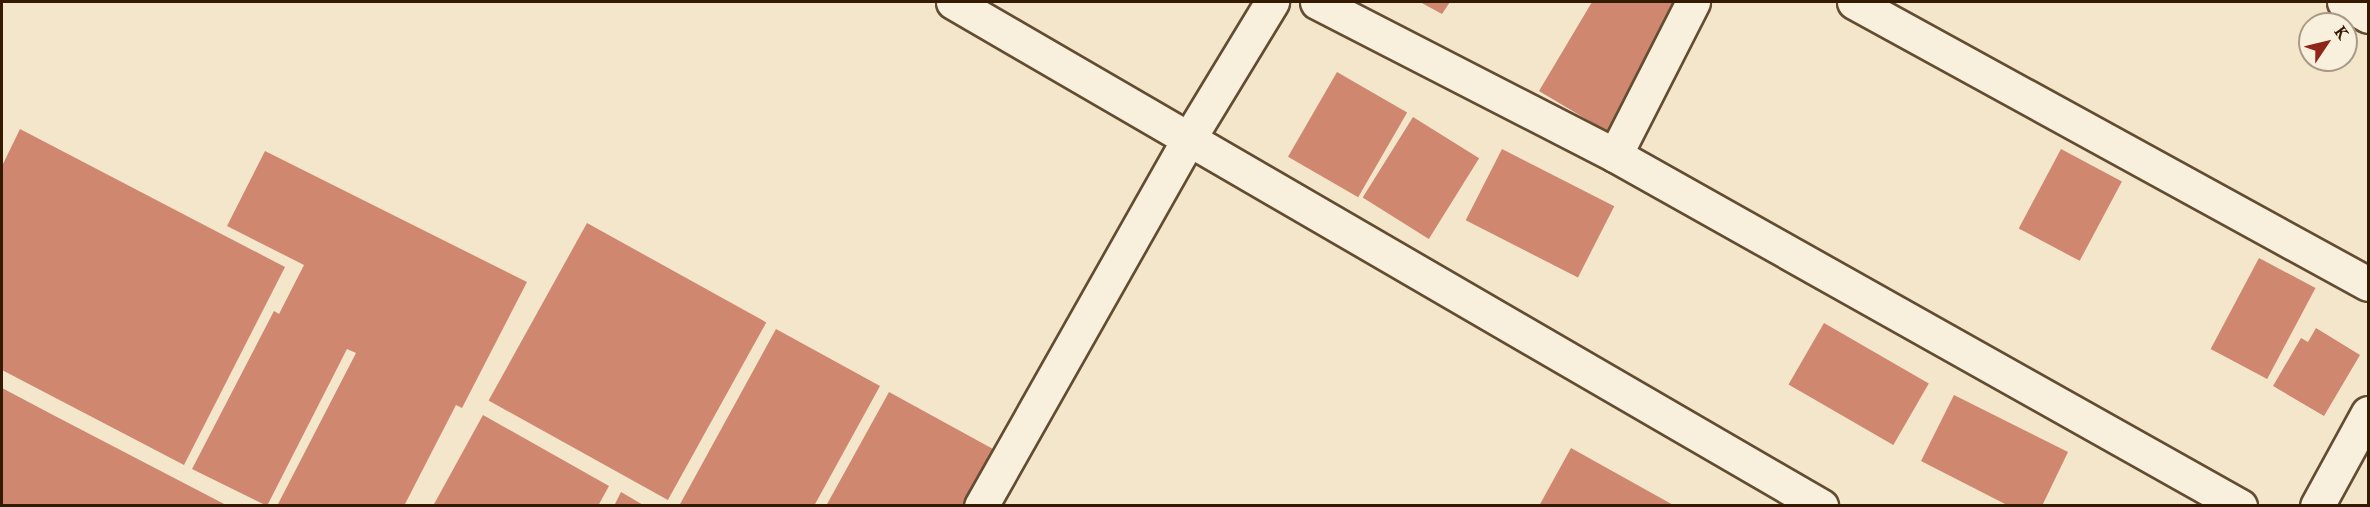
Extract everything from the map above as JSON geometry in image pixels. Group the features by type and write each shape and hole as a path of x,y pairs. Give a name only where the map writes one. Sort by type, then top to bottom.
{"street":[{"path":"953,2 1821,506"},
{"path":"981,506 1188,140 1272,2"},
{"path":"1317,2 1615,155 2240,506"},
{"path":"1615,155 1693,2"},
{"path":"1854,2 2368,284"},
{"path":"2344,2 2368,16"},
{"path":"2317,506 2368,413"}],"building":[{"path":"1420,2 1450,2 1442,14"},
{"path":"1592,2 1672,2 1684,9 1611,134 1539,91"},
{"path":"1337,72 1407,112 1358,197 1288,157"},
{"path":"1413,117 1479,158 1429,239 1363,198"},
{"path":"20,129 285,267 184,465 2,370 2,166"},
{"path":"1502,149 1614,206 1578,277 1466,220"},
{"path":"2061,149 2122,181 2080,261 2019,228"},
{"path":"265,151 527,282 462,408 456,405 404,506 277,506 356,353 347,349 267,506 192,469 274,311 279,314 304,265 227,226"},
{"path":"587,223 766,322 668,500 489,401"},
{"path":"2259,258 2316,288 2267,379 2211,349"},
{"path":"1824,323 1929,384 1893,445 1788,384"},
{"path":"2316,328 2360,355 2324,416 2273,386 2301,338 2308,342"},
{"path":"776,329 880,386 814,506 679,506"},
{"path":"2,388 55,416 228,506 2,506"},
{"path":"889,392 993,449 962,506 826,506"},
{"path":"1954,395 2068,452 2042,506 2009,506 1921,461"},
{"path":"483,415 609,486 598,506 433,506"},
{"path":"1571,448 1675,506 1539,506"},
{"path":"621,492 645,506 614,506"}]}
